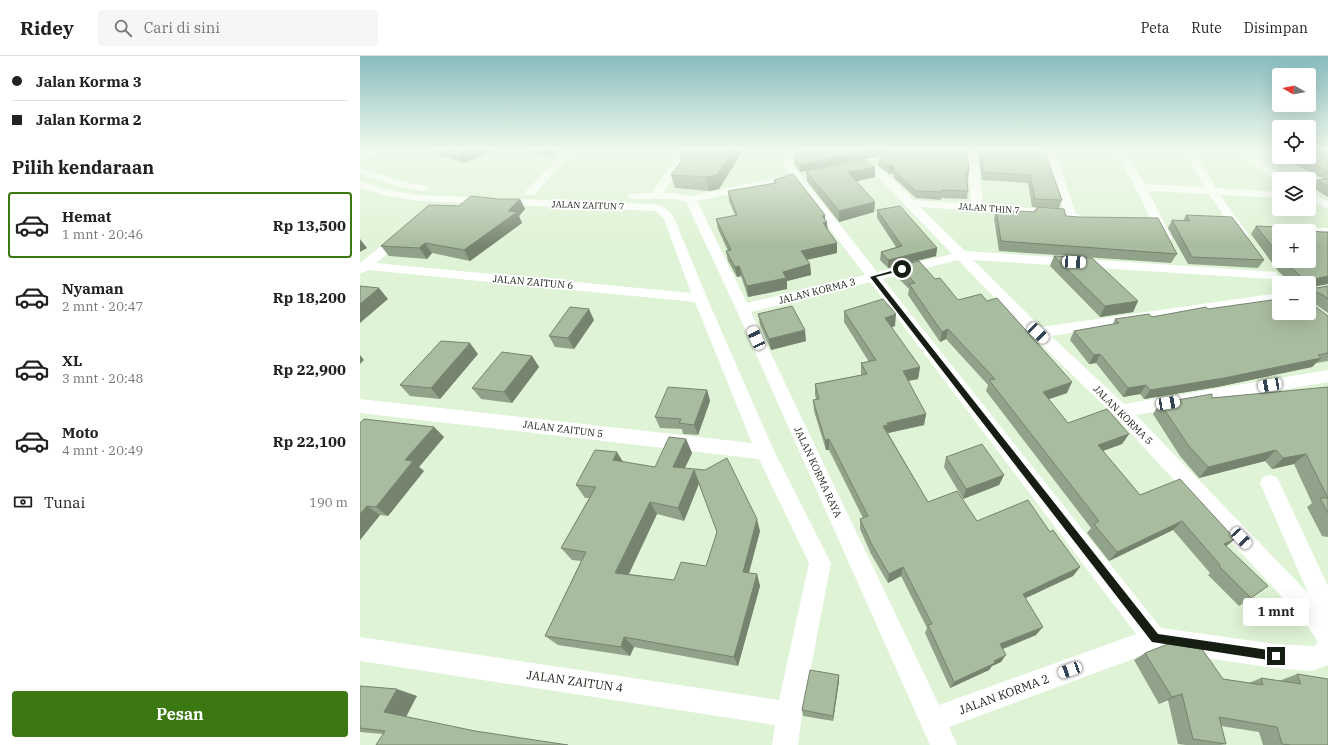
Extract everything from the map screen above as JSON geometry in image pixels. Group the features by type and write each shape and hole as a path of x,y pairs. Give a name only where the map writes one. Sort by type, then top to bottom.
{"street":[{"path":"394,182 416,188 530,193 658,203 682,197 690,199 771,182"},
{"path":"530,193 540,182"},
{"path":"658,203 669,182"},
{"path":"804,182 873,277 1155,639"},
{"name":"JALAN KORMA 5","path":"888,182 1038,333 1121,411 1313,614 1328,636"},
{"path":"974,182 976,206"},
{"path":"1060,182 1070,214"},
{"path":"1138,182 1153,222 1182,268"},
{"path":"1207,182 1250,246"},
{"name":"JALAN ZAITUN 7","path":"360,184 401,196 443,200 645,207 658,203"},
{"path":"1141,187 1272,195"},
{"name":"JALAN KORMA RAYA","path":"690,199 743,309 944,745"},
{"path":"1316,199 1328,206"},
{"path":"431,210 443,200"},
{"name":"JALAN THIN 7","path":"909,202 1070,214 1078,219 1094,219"},
{"path":"658,203 669,218 700,298 766,452 820,563 789,714 785,745"},
{"path":"362,268 413,226"},
{"path":"1238,228 1252,229"},
{"path":"1316,232 1328,232"},
{"name":"JALAN KORMA 3","path":"743,309 962,255 1182,268 1272,279"},
{"path":"1262,263 1273,276"},
{"name":"JALAN ZAITUN 6","path":"362,268 700,298"},
{"path":"1038,333 1272,298"},
{"path":"1121,411 1328,376"},
{"name":"JALAN ZAITUN 5","path":"360,406 766,452"},
{"path":"1270,483 1328,611"},
{"name":"JALAN KORMA 2","path":"933,720 1155,639 1276,656 1312,659 1322,655 1328,648"},
{"name":"JALAN ZAITUN 4","path":"360,649 671,694 789,714"}],"building":[{"path":"799,182 825,215 822,216 827,222 823,223 837,243 801,251 810,264 783,272 786,278 747,286 739,266 735,267 726,251 731,250 716,219 737,215 728,191 776,183"},
{"path":"815,182 857,182 875,202 839,211"},
{"path":"906,182 967,182 968,191 942,190 942,192 916,191"},
{"path":"1031,182 1056,182 1062,200 1035,199"},
{"path":"1321,182 1328,182 1328,186"},
{"path":"471,196 499,199 520,199 508,211 517,212 464,250 425,243 419,248 381,246 429,205 459,206"},
{"path":"900,206 937,248 888,260 881,252 902,246 877,210"},
{"path":"1037,207 1064,209 1066,216 1158,218 1177,254 1001,241 996,210 1035,212"},
{"path":"1186,215 1232,217 1264,260 1192,257 1172,220 1190,221"},
{"path":"1256,226 1272,227 1272,246"},
{"path":"1316,231 1328,232 1328,276 1316,279 1316,276 1300,276 1292,268 1316,268"},
{"path":"1054,256 1092,258 1138,301 1105,306"},
{"path":"919,261 935,279 940,278 958,300 981,294 987,301 997,298 1072,382 1043,392 1068,423 1107,409 1129,434 1098,445 1140,495 1180,479 1235,539 1224,544 1268,586 1251,598 1219,566 1220,565 1182,521 1117,552 1094,524 1099,521 989,380 995,379 948,329 942,332 909,284 915,283 898,266"},
{"path":"360,286 379,288 360,304"},
{"path":"1328,286 1328,299 1316,292 1316,288"},
{"path":"883,299 896,314 885,318 920,367 903,371 926,414 887,423 888,425 883,426 928,502 957,491 977,521 1028,500 1050,532 1053,530 1080,567 1023,594 1043,627 1000,644 1006,655 994,661 995,663 954,682 928,625 932,624 903,567 889,574 872,545 860,519 868,516 829,439 825,440 813,400 819,399 815,384 867,374 861,363 876,360 844,311"},
{"path":"1272,300 1272,320 1316,320 1316,307 1328,316 1328,353 1318,355 1321,358 1224,378 1150,390 1146,385 1128,388 1100,354 1094,355 1074,331 1119,323 1115,319 1149,314 1152,317 1206,307 1208,309"},
{"path":"792,306 805,330 769,339 758,314"},
{"path":"570,307 589,309 568,338 549,336"},
{"path":"441,341 470,343 431,388 400,385"},
{"path":"502,352 532,356 504,392 472,388"},
{"path":"668,387 707,390 694,425 679,423 681,419 655,417"},
{"path":"1328,387 1328,498 1306,454 1283,458 1276,450 1208,467 1188,445 1160,403 1212,394 1212,398"},
{"path":"364,419 434,427 405,460 413,461 376,507 367,506 360,514 360,423"},
{"path":"669,437 686,439 673,467 705,470 727,458 757,519 743,572 757,574 734,657 624,637 621,647 545,636 586,552 561,548 596,487 576,485 595,450 617,452 613,460 655,467","holes":["694,470 717,532 706,566 681,562 674,580 615,573 650,502 678,508"]},
{"path":"982,444 1004,475 966,489 946,457"},
{"path":"1320,498 1328,498 1328,513"},
{"path":"1168,644 1202,649 1223,679 1263,685 1261,678 1301,684 1297,674 1328,679 1328,745 1282,744 1277,727 1219,717 1226,744 1193,739 1182,694 1172,697 1145,653"},
{"path":"810,670 839,675 833,716 802,710"},
{"path":"360,686 397,689 384,712 475,731 568,745 376,745 385,731 360,728"}],"route":[{"path":"902,269 873,277 1155,639 1276,656"}]}
